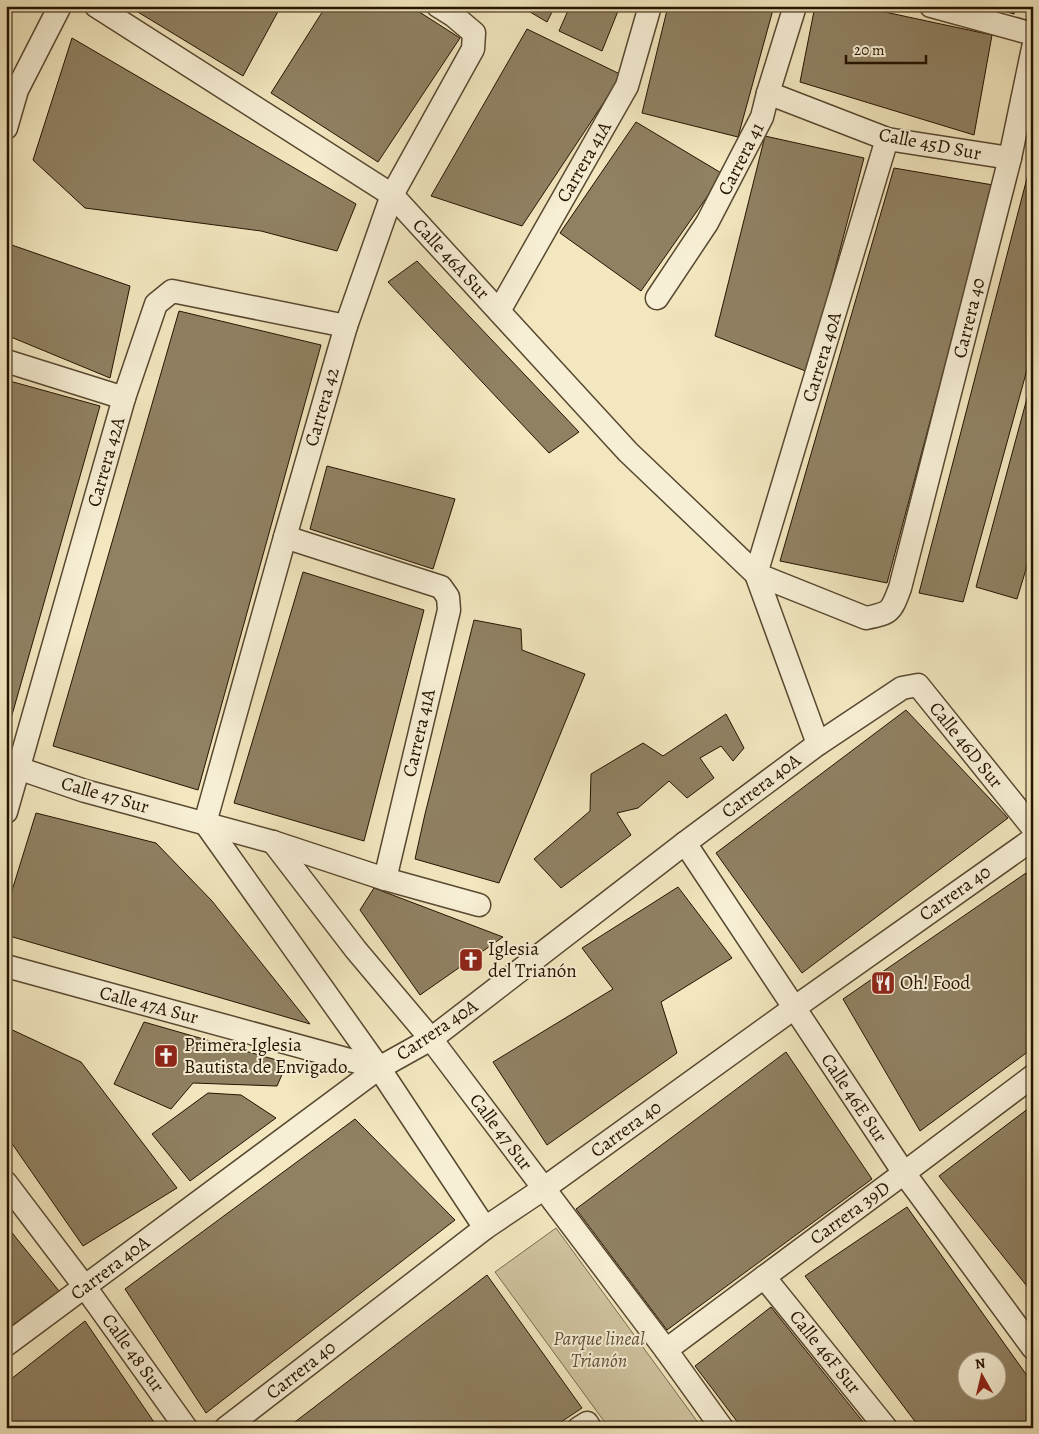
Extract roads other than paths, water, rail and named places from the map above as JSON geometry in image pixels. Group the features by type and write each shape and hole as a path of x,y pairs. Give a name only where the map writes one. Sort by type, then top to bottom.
{"street":[{"path":"6,128 17,90 60,6"},
{"name":"Calle 46A Sur","path":"96,6 392,194 628,452 756,574 866,618 885,615 893,605 900,588"},
{"name":"Carrera 41A","path":"499,311 627,86 650,6"},
{"name":"Carrera 41","path":"657,298 707,223 762,116 795,6"},
{"path":"931,6 1033,34"},
{"name":"Carrera 42","path":"206,823 285,537 346,326 392,194 473,49 474,33 446,11"},
{"name":"Carrera 40","path":"900,588 1029,82 1033,48"},
{"name":"Calle 45D Sur","path":"768,93 887,139 1010,158"},
{"name":"Carrera 40A","path":"756,574 887,139"},
{"name":"Carrera 42A","path":"6,812 13,766 124,398 156,304 172,291 346,326"},
{"path":"6,361 124,398"},
{"name":"Carrera 41A","path":"285,537 441,588 448,597 448,610 385,879"},
{"name":"Calle 46A Sur","path":"756,574 818,744"},
{"name":"Carrera 40A","path":"6,1345 379,1068 431,1039 684,843 818,744 902,688 918,685"},
{"name":"Calle 46D Sur","path":"918,685 1033,828"},
{"name":"Calle 47 Sur","path":"13,766 85,790 273,842 385,879 479,905"},
{"path":"206,823 379,1068 485,1228"},
{"name":"Carrera 40","path":"226,1428 485,1228 544,1189 794,1008 1033,839"},
{"name":"Calle 47 Sur","path":"273,842 356,950 431,1039 666,1350 722,1428"},
{"name":"Calle 46E Sur","path":"684,843 904,1173 1025,1322 1033,1348"},
{"name":"Calle 47A Sur","path":"6,966 379,1068"},
{"name":"Carrera 39D","path":"666,1350 1033,1076"},
{"name":"Calle 48 Sur","path":"6,1183 85,1286 186,1428"},
{"name":"Calle 46F Sur","path":"764,1277 886,1428"}],"place":[{"name":"Iglesia del Trianón","path":"471,960"},
{"name":"Oh! Food","path":"883,983"},
{"name":"Primera Iglesia Bautista de Envigado","path":"166,1056"}],"park label":[{"name":"Parque lineal Trianón","path":"599,1350"}]}
